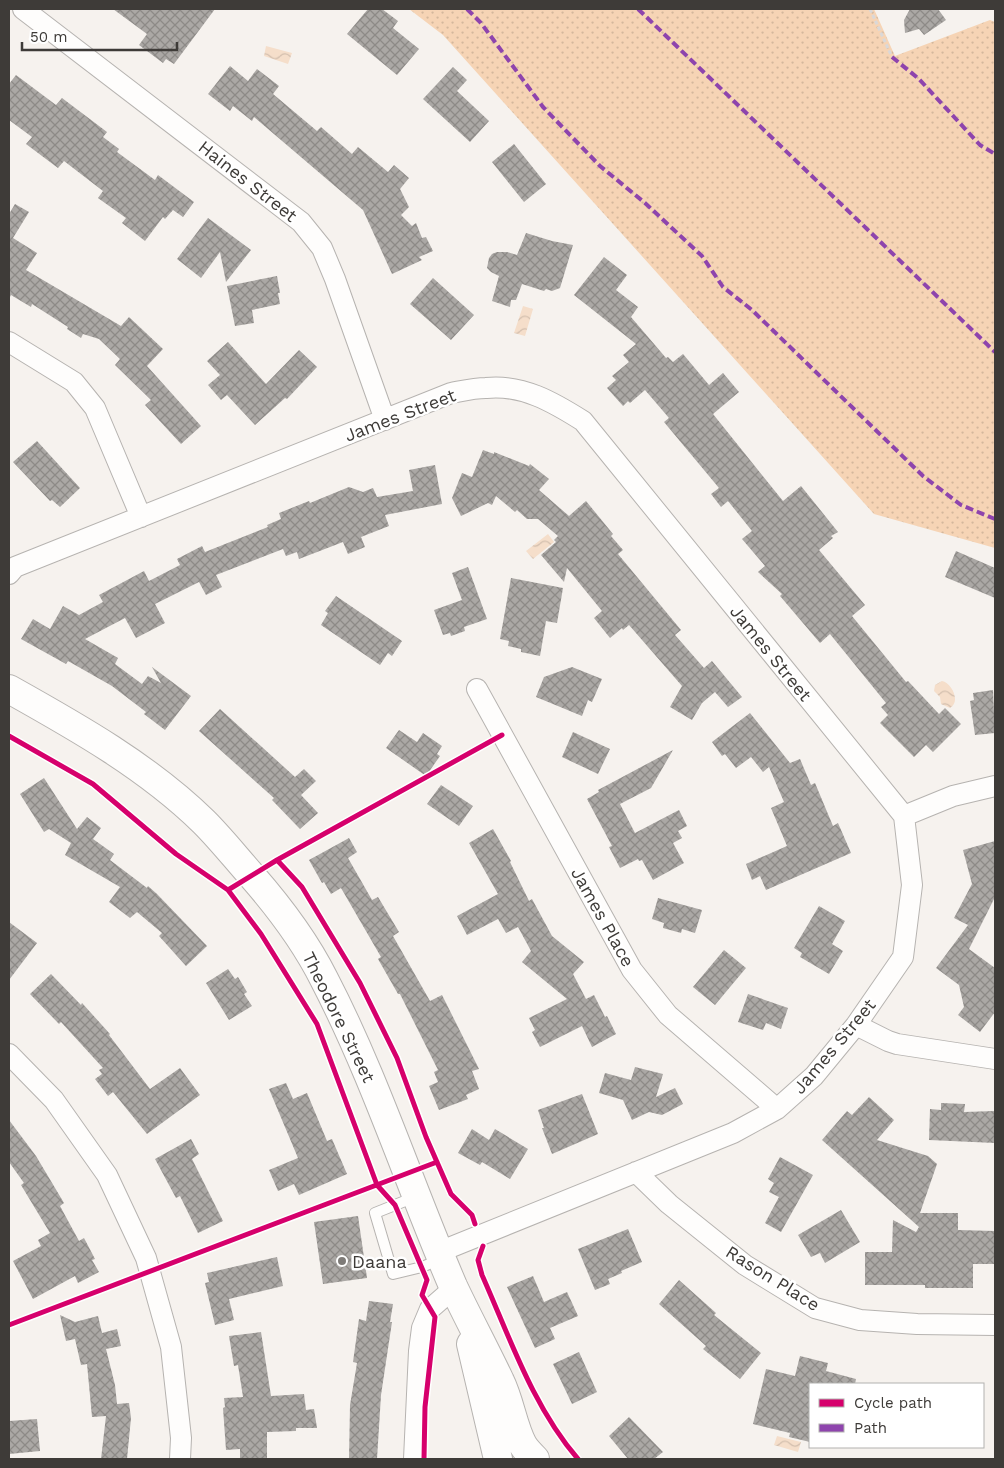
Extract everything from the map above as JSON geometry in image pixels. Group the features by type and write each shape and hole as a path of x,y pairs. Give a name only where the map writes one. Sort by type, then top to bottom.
{"main road":[{"name":"Theodore Street","path":"9,690 70,723 151,778 203,821 267,893 291,926 324,978 363,1063 440,1256 501,1382 523,1444 535,1459"},
{"name":"Theodore Street","path":"459,1298 498,1459"}],"street":[{"name":"Haines Street","path":"23,9 301,222 322,248 335,279 385,420"},
{"path":"9,342 74,382 95,408 141,517"},
{"name":"James Street","path":"9,574 15,567 451,394 486,387 518,389 554,402 583,421 904,816 912,885 903,957 856,1024 814,1076 791,1098 777,1109 733,1134 636,1172 440,1256"},
{"name":"James Place","path":"477,689 632,970 668,1015 777,1109"},
{"path":"904,816 953,796 995,786"},
{"path":"856,1024 897,1044 995,1059"},
{"path":"9,1054 54,1100 107,1175 146,1258 171,1346 182,1438 180,1459"},
{"name":"Rason Place","path":"636,1172 669,1204 745,1264 815,1308 860,1320 917,1324 995,1325"},
{"path":"414,1459 419,1351 422,1328 430,1309 459,1298"}],"lane":[{"path":"416,1197 375,1213 394,1274 422,1267 440,1256"}],"path":[{"path":"870,9 892,57"}],"shaded area":[{"path":"409,9 874,9 895,56 990,20 995,22 995,548 874,514 443,35"}],"water":[{"path":"266,46 292,53 288,64 264,56"},
{"path":"523,306 533,309 525,336 514,333"},
{"path":"548,534 554,542 533,559 526,551"},
{"path":"942,681 949,685 954,693 955,702 950,708 941,704 940,697 934,691 935,685"},
{"path":"777,1436 801,1442 798,1452 774,1445"}],"building":[{"path":"113,9 215,9 174,64 166,59 163,63 139,45 147,34"},
{"path":"368,9 382,9 398,21 393,28 419,49 397,75 347,34"},
{"path":"910,9 938,9 946,20 924,35 919,29 905,33 904,20"},
{"path":"230,66 248,81 257,69 279,86 273,94 317,131 321,127 352,154 358,147 388,172 394,165 409,178 400,189 409,207 401,215 412,226 416,223 422,238 426,237 433,251 419,257 422,260 392,274 363,210 254,117 252,121 233,106 230,111 208,94"},
{"path":"453,67 467,80 457,91 489,121 470,142 423,99"},
{"path":"16,75 56,105 62,98 107,132 103,137 119,149 117,152 155,180 158,175 194,202 183,217 173,210 165,219 163,217 145,241 122,223 126,218 98,198 103,191 64,161 58,168 26,144 32,137 9,120 9,84"},
{"path":"514,144 546,184 524,202 492,162"},
{"path":"15,204 29,212 13,238 37,253 26,270 121,326 129,317 163,349 147,366 201,426 181,444 145,405 151,400 115,365 120,359 99,339 83,334 81,338 67,329 68,327 32,304 31,307 11,295 9,299 9,214"},
{"path":"208,218 251,250 226,282 220,252 201,278 177,259"},
{"path":"526,233 573,245 560,288 552,291 546,289 544,291 522,284 516,300 511,300 510,307 492,301 499,276 487,268 489,258 497,252 517,255"},
{"path":"604,257 627,275 616,290 638,307 631,317 666,358 668,357 673,362 683,354 709,385 723,373 739,392 713,414 783,501 801,486 838,532 831,536 833,538 819,550 865,605 852,616 906,682 908,681 939,714 945,708 961,724 933,752 926,745 914,757 880,723 888,715 881,707 886,703 830,634 820,643 780,596 782,594 758,572 765,566 742,539 752,531 728,501 721,507 711,494 719,488 664,422 669,418 645,390 630,403 628,401 623,406 607,388 616,380 612,376 629,362 623,355 636,344 574,295"},
{"path":"277,276 280,304 252,310 254,323 235,326 227,286"},
{"path":"433,278 474,315 451,340 410,304"},
{"path":"228,342 266,384 299,350 317,367 287,399 285,398 255,425 227,395 221,400 208,385 220,375 207,361"},
{"path":"37,441 80,488 60,507 52,500 50,501 13,462"},
{"path":"483,450 494,454 494,452 529,466 530,464 549,479 539,490 569,516 586,501 613,534 611,536 623,550 618,554 681,630 675,635 704,668 712,661 742,697 728,707 715,692 702,703 692,720 670,707 682,686 629,625 610,638 594,618 602,611 567,568 564,582 541,555 556,542 554,540 558,536 538,519 527,519 517,510 515,512 496,496 492,505 488,503 461,516 452,498 462,473 472,477"},
{"path":"435,465 442,504 385,515 389,526 361,537 365,547 348,554 343,542 299,559 297,552 286,556 283,549 216,575 222,587 206,595 199,582 155,604 165,623 136,638 125,618 85,639 118,658 115,664 142,684 148,676 161,683 152,667 191,696 165,730 144,714 146,712 112,686 68,661 66,664 21,639 33,619 50,629 63,606 79,615 103,602 99,595 144,571 149,581 180,565 177,559 202,546 205,552 268,527 267,525 281,519 279,513 349,487 363,492 373,488 377,497 413,491 409,470"},
{"path":"956,551 995,568 995,598 945,577"},
{"path":"468,567 487,619 464,627 465,631 451,636 450,633 443,635 434,610 462,600 452,573"},
{"path":"511,578 563,588 557,623 546,621 540,656 521,652 521,649 508,646 509,641 500,639"},
{"path":"336,596 402,641 392,656 388,653 380,665 321,625 328,613 325,611"},
{"path":"572,667 602,679 592,702 588,700 582,716 536,697 544,677"},
{"path":"993,690 995,733 975,735 970,701 974,700 973,693"},
{"path":"220,709 295,777 304,769 316,781 301,795 318,813 300,829 272,800 274,798 199,731"},
{"path":"750,713 790,763 800,759 811,785 815,783 833,826 838,823 851,853 766,890 760,876 752,880 746,864 787,846 771,808 784,802 769,767 763,772 751,757 736,768 725,754 722,756 712,742"},
{"path":"399,730 417,742 423,733 442,746 437,754 440,756 426,776 386,748"},
{"path":"573,732 610,749 598,774 562,757"},
{"path":"673,750 651,788 620,804 635,833 679,810 687,826 678,831 682,838 673,843 684,863 653,880 642,860 639,861 638,859 620,868 609,847 612,846 587,799 599,792 598,790"},
{"path":"44,778 77,829 87,817 101,828 93,839 114,854 110,860 147,888 148,886 207,946 186,966 159,936 162,933 137,912 130,918 109,902 120,887 65,855 71,843 49,829 44,832 20,794"},
{"path":"441,785 473,806 459,826 427,804"},
{"path":"493,829 511,861 529,901 532,899 552,936 584,962 573,974 586,999 594,995 616,1034 592,1047 582,1026 540,1047 532,1032 535,1030 529,1018 567,999 522,962 531,951 518,927 506,933 498,919 467,935 457,916 498,894 469,843"},
{"path":"349,838 357,852 348,858 372,900 378,897 399,932 393,936 430,1001 442,995 479,1069 472,1071 479,1089 466,1095 468,1099 439,1110 429,1086 438,1082 434,1072 438,1070 400,994 398,994 378,959 381,957 341,888 331,894 324,882 322,883 309,860"},
{"path":"995,841 995,897 969,949 995,968 995,1012 980,1032 958,1015 964,1007 959,985 936,968 968,925 954,918 972,884 963,850"},
{"path":"658,898 702,910 695,933 682,929 681,933 663,928 664,923 652,919"},
{"path":"819,906 845,921 832,944 843,951 829,974 800,957 802,953 794,948"},
{"path":"9,922 37,943 9,980"},
{"path":"724,950 746,968 715,1005 693,987"},
{"path":"228,969 235,979 238,977 247,992 244,994 252,1006 229,1020 206,983"},
{"path":"51,974 81,1005 82,1003 110,1034 150,1089 180,1068 200,1095 147,1134 113,1092 108,1096 95,1079 102,1074 99,1070 103,1068 61,1022 59,1024 30,994"},
{"path":"748,994 788,1008 781,1029 766,1023 763,1030 738,1022"},
{"path":"635,1067 663,1074 656,1097 675,1088 683,1104 662,1115 649,1112 632,1120 623,1100 599,1093 605,1073 631,1080"},
{"path":"286,1083 293,1099 307,1093 327,1141 332,1139 347,1174 299,1195 294,1184 278,1191 269,1170 298,1158 269,1089"},
{"path":"582,1094 598,1134 552,1154 542,1128 544,1128 538,1110"},
{"path":"869,1097 894,1120 877,1140 928,1156 937,1164 920,1213 958,1213 958,1230 995,1231 995,1264 973,1264 973,1288 925,1288 925,1285 865,1285 865,1252 892,1252 893,1220 916,1232 919,1227 822,1140 847,1111 852,1115"},
{"path":"941,1103 965,1104 964,1112 995,1111 995,1143 929,1140 930,1109 941,1110"},
{"path":"9,1120 36,1156 64,1203 60,1206 79,1241 84,1238 95,1259 92,1260 99,1272 78,1283 75,1276 33,1299 13,1261 41,1246 38,1240 50,1233 21,1185 24,1183 9,1162"},
{"path":"472,1129 489,1140 495,1129 528,1149 510,1179 482,1162 480,1165 458,1153"},
{"path":"191,1139 199,1154 192,1159 223,1221 198,1233 180,1196 176,1198 155,1159"},
{"path":"780,1157 813,1175 781,1232 765,1223 779,1197 769,1192 774,1183 768,1179"},
{"path":"841,1210 860,1242 825,1263 820,1253 811,1257 798,1235"},
{"name":"Daana","path":"358,1216 367,1278 323,1284 314,1222"},
{"path":"628,1229 642,1262 621,1271 622,1273 608,1279 610,1284 595,1290 578,1249"},
{"path":"277,1257 283,1286 229,1299 234,1320 215,1325 205,1283 209,1282 207,1273"},
{"path":"533,1276 544,1302 567,1292 578,1316 550,1328 555,1339 535,1348 507,1287"},
{"path":"679,1280 716,1313 714,1315 761,1353 740,1379 703,1349 706,1346 659,1304"},
{"path":"369,1301 393,1304 381,1395 377,1459 349,1459 350,1405 357,1363 353,1362 359,1319 366,1321"},
{"path":"60,1315 75,1322 98,1316 102,1333 117,1329 121,1346 106,1349 115,1385 117,1404 129,1403 131,1418 127,1459 101,1459 106,1416 92,1417 87,1364 81,1365 75,1339 66,1341"},
{"path":"261,1332 271,1396 304,1394 306,1410 314,1409 317,1428 296,1428 296,1431 267,1432 267,1459 240,1459 240,1449 226,1450 224,1398 243,1397 238,1365 234,1366 229,1336"},
{"path":"579,1352 597,1392 572,1404 553,1364"},
{"path":"800,1356 828,1363 826,1371 856,1379 855,1383 809,1383 809,1442 789,1437 790,1433 753,1424 766,1369 795,1376"},
{"path":"629,1417 663,1452 654,1459 628,1459 609,1436"},
{"path":"37,1419 40,1451 9,1454 9,1421"}],"marked path":[{"path":"467,9 481,23 543,107 600,166 645,203 702,256 723,287 752,310 923,476 961,505 995,519"},
{"path":"638,9 995,352"},
{"path":"892,57 919,79 980,145 995,154"}],"cycle path":[{"path":"228,890 277,860 502,735"},
{"path":"9,736 93,784 176,854 228,890 261,934 317,1024 377,1185 395,1205 427,1280 422,1295 435,1317 425,1407 424,1459"},
{"path":"277,860 302,887 360,983 397,1058 426,1137 451,1194 472,1215 475,1224"},
{"path":"9,1325 437,1162"},
{"path":"483,1246 478,1260 482,1275 513,1347 535,1395 562,1439 578,1459"}],"place":[{"name":"Daana","path":"342,1261"}]}
